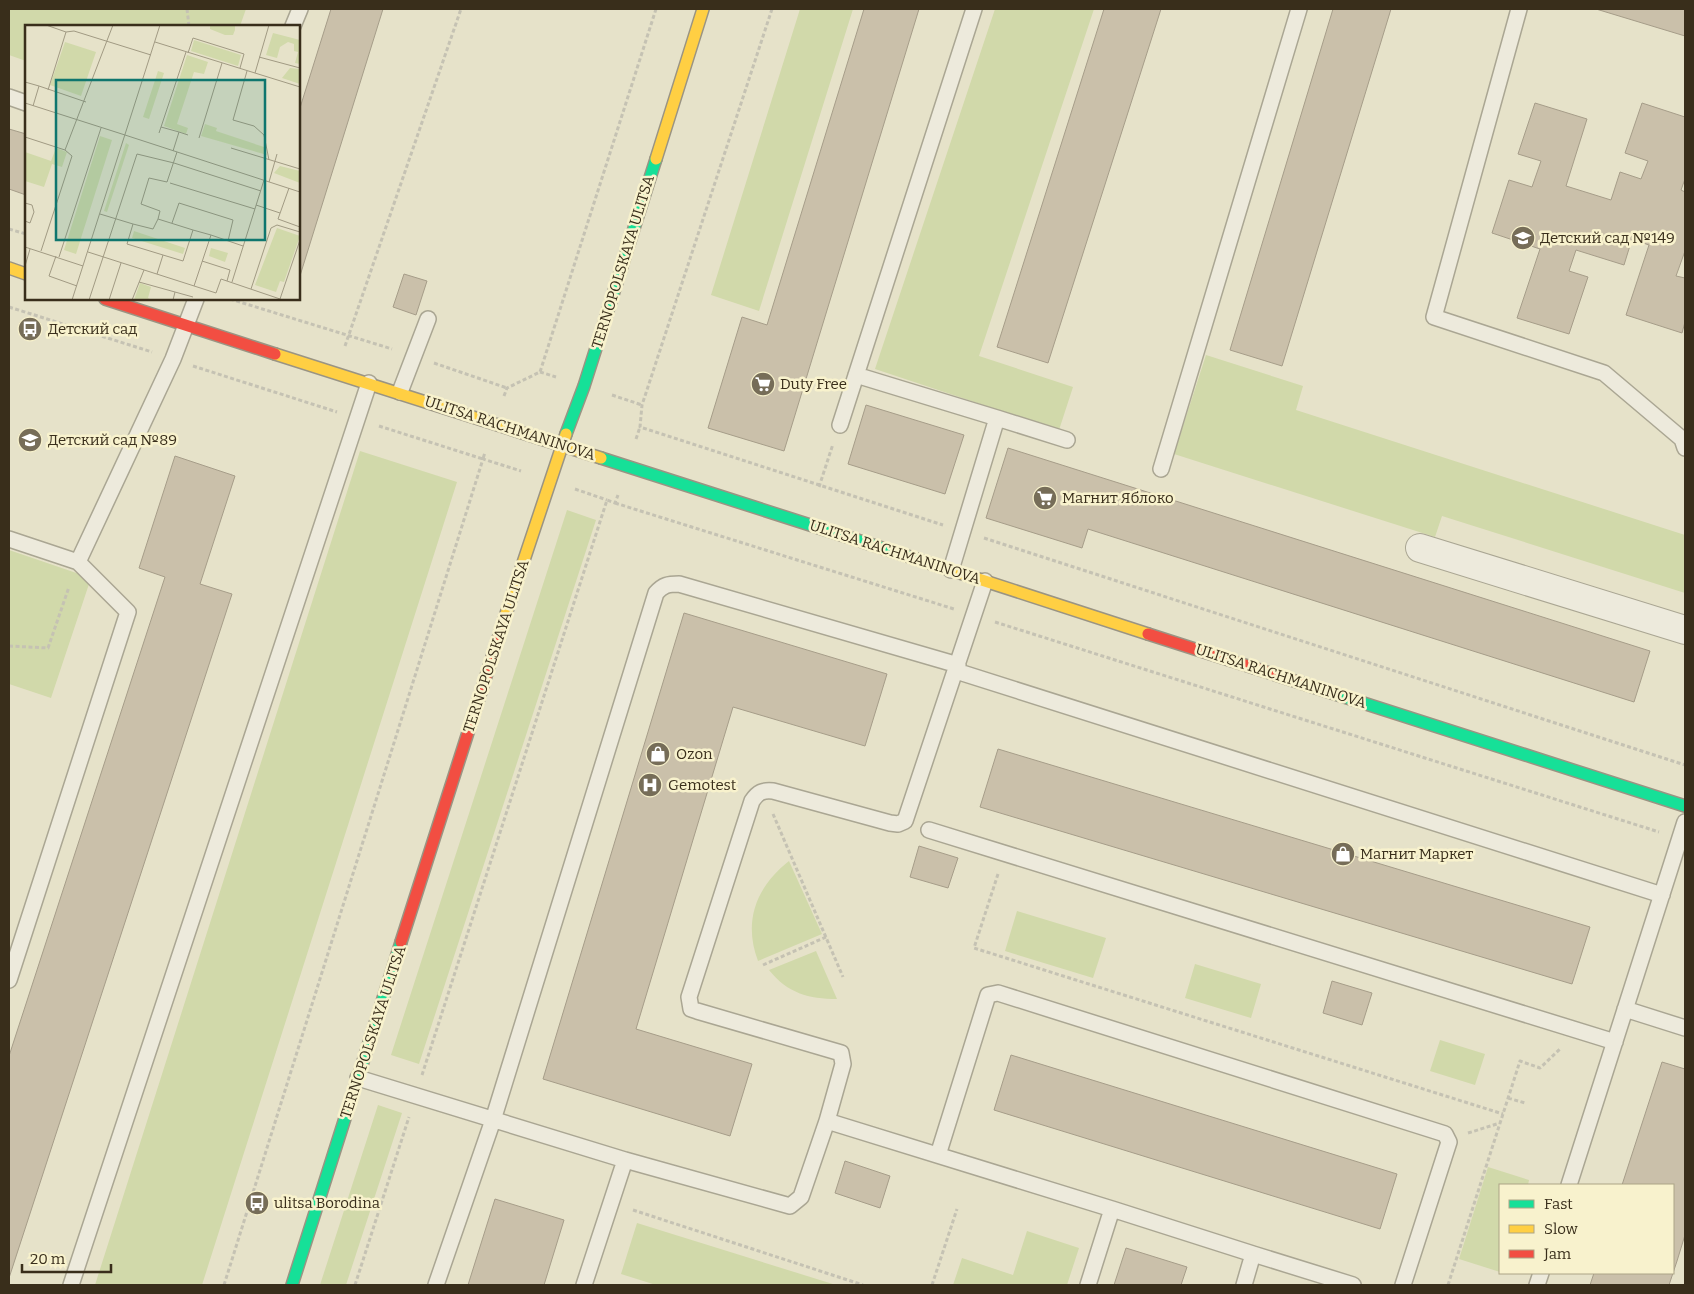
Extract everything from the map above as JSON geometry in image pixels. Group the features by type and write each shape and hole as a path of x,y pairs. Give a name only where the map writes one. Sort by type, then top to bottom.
{"main road":[{"name":"TERNOPOLSKAYA ULITSA","path":"292,1285 549,480 584,386 703,9"},
{"path":"9,268 25,274"},
{"name":"ULITSA RACHMANINOVA","path":"108,300 628,465 1685,806"}],"street":[{"path":"1420,548 1685,630"}],"lane":[{"path":"294,25 300,9"},
{"path":"840,425 974,9"},
{"path":"1161,469 1298,9"},
{"path":"1519,9 1434,317 1604,373 1682,439 1685,448"},
{"path":"9,97 25,103"},
{"path":"78,562 173,359 196,300"},
{"path":"400,392 428,319"},
{"path":"856,375 1067,440"},
{"path":"71,1285 369,382"},
{"path":"951,570 997,418"},
{"path":"9,539 78,562 128,612 9,980"},
{"path":"358,1078 625,1160 790,1206 801,1198 827,1121 843,1064 841,1053 697,1011 691,1009 688,1004 752,801 757,794 763,791 773,791 890,824 898,824 905,821 985,581"},
{"path":"436,1285 493,1120 656,593 662,587 670,584 679,584 957,668 1662,895"},
{"path":"1569,1184 1685,822"},
{"path":"929,830 1615,1042"},
{"path":"938,1155 988,995 994,992 1444,1134 1449,1142 1403,1285"},
{"path":"1625,1009 1685,1028"},
{"path":"827,1121 1353,1285"},
{"path":"584,1285 625,1160"},
{"path":"1088,1285 1112,1209"},
{"path":"1244,1285 1253,1254"}],"path":[{"path":"187,9 189,25"},
{"path":"335,372 461,9"},
{"path":"233,300 414,356 507,388 540,372 656,9"},
{"path":"615,503 640,427 642,405 772,9"},
{"path":"9,229 25,234"},
{"path":"9,307 549,480 615,503 1680,838"},
{"path":"224,1285 482,459 507,388"},
{"path":"819,487 840,425"},
{"path":"640,427 819,487 963,531 1685,765"},
{"path":"355,1285 607,500"},
{"path":"9,646 48,648 78,562"},
{"path":"763,791 843,977"},
{"path":"1004,853 974,948 1503,1114"},
{"path":"763,965 826,937"},
{"path":"1448,1285 1520,1061 1540,1068 1580,1031"},
{"path":"1508,1098 1525,1103"},
{"path":"1448,1138 1500,1123"},
{"path":"611,1203 863,1285"},
{"path":"932,1285 957,1209"}],"green space":[{"path":"9,9 246,9 240,25 25,25 25,61 9,55"},
{"path":"800,9 853,9 759,311 711,295"},
{"path":"995,9 1094,9 979,356 1073,387 1059,430 875,369"},
{"path":"1206,355 1303,386 1296,410 1685,535 1685,593 1442,516 1435,537 1174,454"},
{"path":"360,451 457,482 202,1285 95,1285"},
{"path":"567,510 596,520 419,1064 391,1055"},
{"path":"9,550 91,578 51,698 9,684"},
{"path":"789,861 822,934 758,961 752,932 756,906 768,882"},
{"path":"1017,911 1106,938 1093,978 1005,951"},
{"path":"816,951 837,999 817,998 799,993 783,984 769,970"},
{"path":"1195,964 1261,984 1251,1018 1185,998"},
{"path":"1440,1040 1485,1054 1475,1085 1430,1071"},
{"path":"378,1105 402,1113 346,1285 320,1285"},
{"path":"1488,1167 1529,1180 1528,1184 1499,1184 1499,1272 1459,1259"},
{"path":"637,1223 836,1285 656,1285 621,1274"},
{"path":"1027,1231 1079,1248 1067,1285 953,1285 962,1258 1013,1275"}],"building":[{"path":"331,9 383,9 300,276 300,108"},
{"path":"864,9 919,9 784,451 708,428 742,317 767,325"},
{"path":"1104,9 1161,9 1048,363 997,347"},
{"path":"1333,9 1391,9 1282,366 1230,350"},
{"path":"1596,9 1685,9 1685,36"},
{"path":"1535,103 1587,119 1566,186 1611,200 1620,172 1641,179 1648,161 1625,153 1642,103 1685,117 1685,179 1681,190 1685,192 1685,251 1676,276 1685,278 1685,322 1682,333 1626,315 1649,245 1632,239 1624,265 1576,250 1569,271 1588,277 1569,334 1517,318 1540,249 1492,233 1509,180 1532,187 1541,161 1518,154"},
{"path":"9,129 25,134 25,195 9,189"},
{"path":"404,274 427,281 416,315 393,307"},
{"path":"866,405 964,435 945,494 848,464"},
{"path":"1008,448 1650,651 1634,702 1088,529 1082,548 986,518"},
{"path":"175,456 235,476 200,584 232,594 9,1278 9,1056 165,577 139,568"},
{"path":"684,613 887,674 865,746 733,707 636,1029 752,1064 730,1136 543,1079"},
{"path":"998,749 1590,927 1572,984 980,807"},
{"path":"919,846 958,858 948,888 910,877"},
{"path":"1332,981 1372,993 1362,1025 1323,1013"},
{"path":"1011,1055 1397,1174 1380,1229 994,1110"},
{"path":"1662,1062 1685,1069 1685,1235 1674,1270 1674,1184 1622,1184"},
{"path":"845,1161 890,1176 880,1208 835,1193"},
{"path":"495,1199 564,1220 544,1285 468,1285"},
{"path":"1126,1248 1187,1267 1181,1285 1114,1285"},
{"path":"1594,1274 1673,1274 1669,1285 1590,1285"}],"traffic: fast":[{"path":"566,434 584,386 656,159"},
{"path":"601,458 960,573"},
{"path":"1307,685 1685,806"},
{"path":"292,1285 401,942"}],"traffic: slow":[{"path":"656,159 703,9"},
{"path":"9,268 25,274"},
{"path":"275,354 601,458"},
{"path":"504,620 566,434"},
{"path":"960,573 1148,634"}],"traffic: jam":[{"path":"108,300 275,354"},
{"path":"401,942 504,620"},
{"path":"1148,634 1307,685"}],"place":[{"name":"Детский сад №149","path":"1523,238"},
{"name":"Детский сад","path":"30,329"},
{"name":"Duty Free","path":"763,384"},
{"name":"Детский сад №89","path":"30,440"},
{"name":"Магнит Яблоко","path":"1045,498"},
{"name":"Ozon","path":"658,754"},
{"name":"Gemotest","path":"650,785"},
{"name":"Магнит Маркет","path":"1343,854"},
{"name":"ulitsa Borodina","path":"257,1203"}]}
